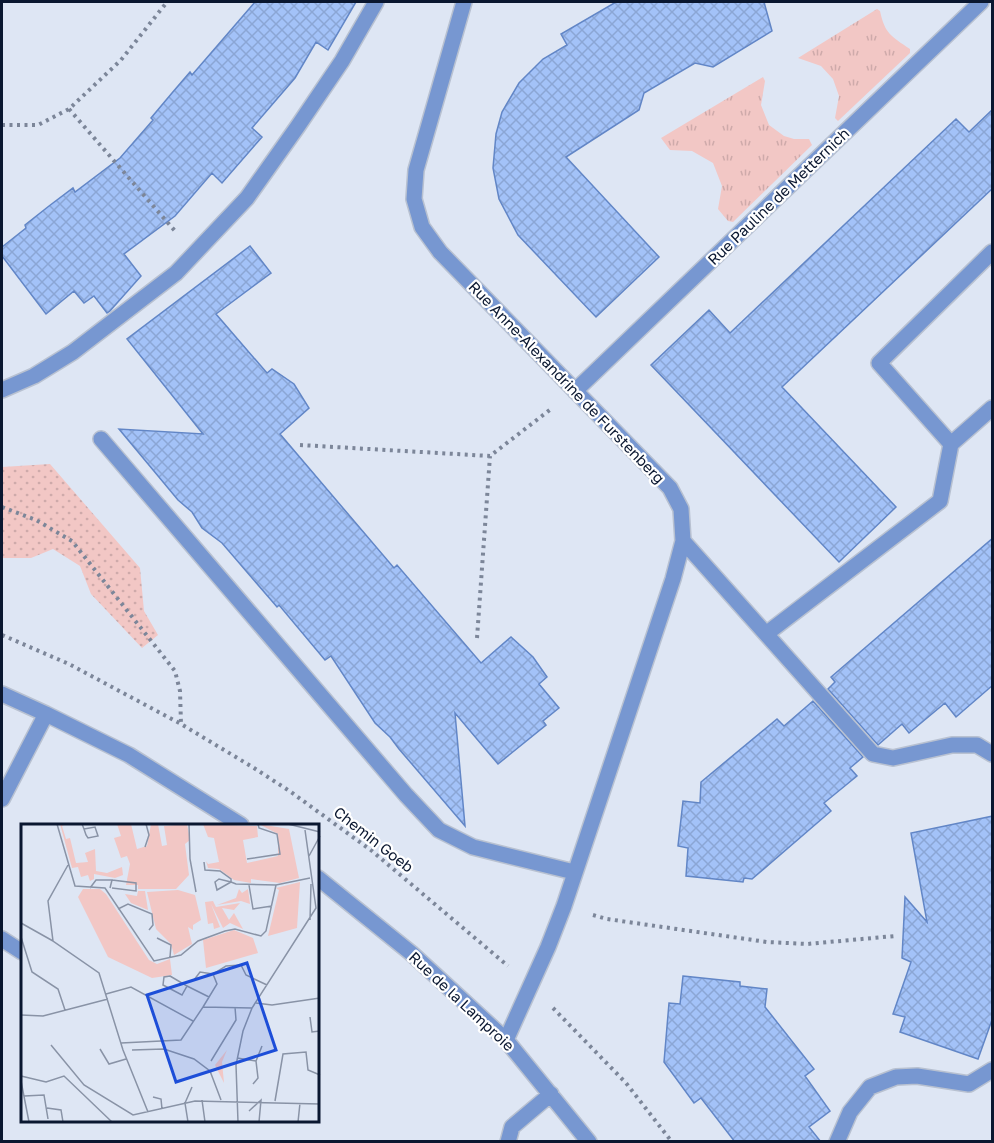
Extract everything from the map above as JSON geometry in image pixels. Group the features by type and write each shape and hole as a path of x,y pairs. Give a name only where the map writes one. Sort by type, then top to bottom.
{"street":[{"path":"2,390 34,376 73,352 176,273 254,189 342,61 376,2"},
{"name":"Rue Anne-Alexandrine de Furstenberg","path":"464,2 416,170 414,199 422,227 440,252 670,488 681,509 683,541 673,579 564,906 506,1040"},
{"name":"Rue Pauline de Metternich","path":"575,391 981,2"},
{"path":"951,444 879,363 993,252"},
{"path":"766,634 940,501 951,444 993,408"},
{"path":"101,439 398,786 439,830 473,848 574,872"},
{"path":"683,541 873,754 893,758 952,745 977,744 993,753"},
{"path":"2,694 129,755 239,824"},
{"path":"2,799 46,714"},
{"name":"Rue de la Lamproie","path":"320,880 411,953 506,1040 589,1142"},
{"path":"2,939 21,951"},
{"path":"837,1142 850,1112 870,1087 896,1077 917,1076 969,1084 993,1070"},
{"path":"508,1142 512,1128 551,1094"}],"path":[{"path":"2,125 38,125 69,109 121,60 166,2"},
{"path":"69,109 194,253"},
{"path":"300,445 490,456 575,391"},
{"path":"477,638 490,456"},
{"path":"2,507 36,520 72,541 175,671 180,692 181,724"},
{"name":"Chemin Goeb","path":"2,634 69,664 181,724 291,792 372,851 531,985 626,1083 672,1142"},
{"path":"564,906 607,919 768,942 807,944 895,936"}],"green space":[{"path":"877,9 880,11 887,30 910,49 910,53 838,121 835,118 839,96 833,79 821,66 798,58"},
{"path":"763,77 765,81 761,105 769,125 784,136 809,139 812,145 733,222 728,221 718,209 722,186 713,163 692,151 670,150 661,138"},
{"path":"50,464 140,568 144,611 158,635 142,648 91,594 80,566 53,549 31,558 2,558 2,467"}],"building":[{"path":"255,2 356,2 328,50 316,42 295,78 252,128 262,137 222,183 212,173 175,216 124,254 141,276 110,311 107,313 94,296 84,303 74,291 46,314 2,256 2,247 49,206 73,188 75,192 120,158 190,72 192,75"},
{"path":"616,2 764,2 772,31 713,67 695,63 644,93 639,110 566,157 659,257 596,317 518,235 499,199 493,168 496,134 502,112 519,83 543,59 567,45 561,34"},
{"path":"993,109 993,188 782,387 896,507 839,562 651,365 709,310 730,333 956,119 969,132"},
{"path":"250,246 271,273 216,314 267,373 272,369 294,384 309,408 280,434 394,568 397,565 481,663 511,637 533,657 547,677 539,684 559,708 543,721 546,725 498,764 455,713 465,826 390,737 375,723 331,656 325,660 279,605 277,607 222,543 202,528 192,512 178,500 119,429 203,434 127,339"},
{"path":"993,538 993,685 956,717 945,703 909,733 902,724 878,745 828,689 835,682 831,677"},
{"path":"813,701 863,757 850,768 857,776 824,803 831,811 752,879 744,878 743,882 686,876 688,848 678,846 683,801 700,803 701,782 777,719 784,726"},
{"path":"993,816 993,1017 978,1059 900,1032 905,1017 893,1014 911,962 902,958 905,897 927,922 911,833"},
{"path":"683,976 740,982 740,986 767,989 765,1007 814,1069 805,1076 830,1111 809,1127 821,1142 735,1142 701,1098 694,1103 664,1062 669,1003 680,1004"}]}
